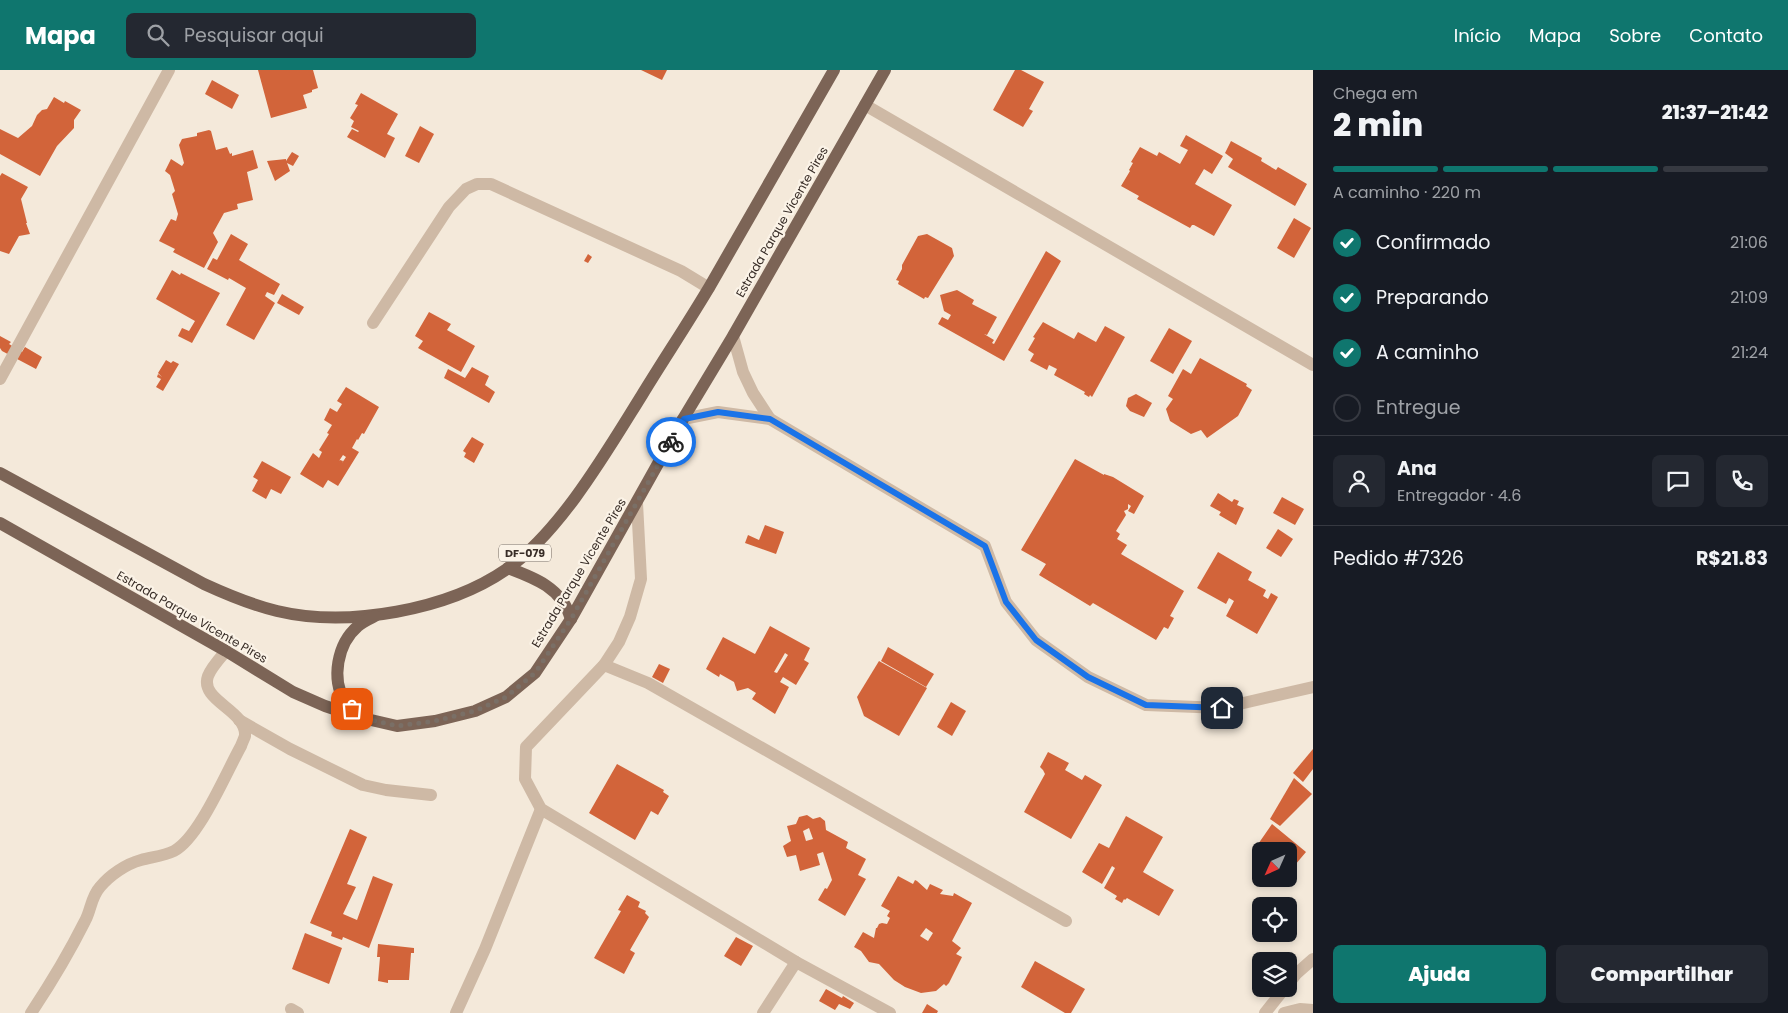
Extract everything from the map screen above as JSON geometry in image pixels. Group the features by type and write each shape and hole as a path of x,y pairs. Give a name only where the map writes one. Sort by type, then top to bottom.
{"main road":[{"name":"DF-079","path":"0,473 204,584 238,599 278,612 312,617 374,616 451,598 484,583 508,568 546,535 581,488 709,288 834,70"},
{"name":"Estrada Parque Vicente Pires","path":"0,523 226,651 293,692 325,706 358,717 397,726 435,721 475,711 506,697 535,673 571,619 885,70"},
{"path":"508,568 536,578 554,590 568,609 571,619"},
{"path":"358,717 345,701 338,682 338,662 344,643 357,627 374,616"}],"street":[{"path":"0,379 169,70"},
{"path":"865,105 1313,365"},
{"path":"373,323 450,207 466,189 477,184 491,184 682,271 709,288"},
{"path":"733,336 743,372 770,419"},
{"path":"684,419 718,412 770,419 985,546 1006,602 1036,640 1088,677 1146,705 1222,708 1313,687"},
{"path":"637,503 641,578 630,617 619,642 604,664 526,747 525,779 541,809 796,962 890,1013"},
{"path":"226,651 208,677 208,688 214,697 239,720 298,753 363,785 386,790 430,794"},
{"path":"604,664 648,683 1066,921"},
{"path":"31,1013 54,978 87,919 93,898 99,888 108,878 139,860 173,851 189,839 199,826 245,736 239,720"},
{"path":"456,1013 486,949 541,809"},
{"path":"1297,973 1313,959"},
{"path":"763,1013 796,962"},
{"path":"1265,1013 1278,997"},
{"path":"1284,1013 1300,1009 1313,1010"}],"building":[{"path":"258,70 313,70 318,88 303,95 307,108 271,118"},
{"path":"641,70 667,70 662,80"},
{"path":"1015,70 1021,70 1044,82 1029,109 1033,111 1023,127 993,110"},
{"path":"212,80 239,95 232,109 205,94"},
{"path":"361,93 398,114 387,134 395,138 385,158 347,137 352,129 359,131 351,127 354,121 350,118 358,105 355,104"},
{"path":"54,97 81,110 74,120 74,128 57,146 40,176 0,154 0,129 18,138 32,126 37,115 42,110 47,109"},
{"path":"420,126 434,134 419,163 405,156"},
{"path":"211,131 216,150 227,147 232,156 253,150 258,168 247,172 253,200 237,204 238,209 224,213 213,233 218,242 204,268 173,252 175,249 159,241 171,219 176,221 178,214 172,194 175,191 170,175 165,171 171,159 182,166 184,163 179,145 182,139 197,136 197,133"},
{"path":"1186,135 1223,156 1212,174 1204,169 1195,184 1232,205 1214,236 1194,225 1190,228 1137,199 1139,196 1121,186 1130,171 1133,163 1131,162 1140,147 1157,156 1159,152 1180,164 1188,150 1180,146"},
{"path":"1231,141 1262,158 1261,161 1276,170 1278,167 1307,184 1295,206 1228,167 1233,159 1225,153"},
{"path":"292,152 299,156 293,166 287,163 290,171 275,181 267,161 286,159 286,161"},
{"path":"2,173 28,187 21,199 30,234 19,236 9,254 0,251 0,176"},
{"path":"1294,218 1311,228 1294,258 1277,248"},
{"path":"231,234 248,244 239,260 280,284 274,295 267,292 265,296 275,303 254,340 226,325 246,288 229,278 228,280 207,269 213,258 217,260"},
{"path":"927,234 952,248 954,256 928,298 925,297 924,299 898,284 899,281 896,280 918,236"},
{"path":"1046,251 1061,261 1004,361 938,324 942,317 948,320 951,315 944,311 940,295 957,290 974,300 972,304 997,317 987,335 984,334 994,340 992,343 994,344"},
{"path":"588,254 592,257 588,263 584,261"},
{"path":"172,270 220,293 192,343 178,336 182,328 189,331 195,321 156,299"},
{"path":"282,294 304,307 299,315 277,303"},
{"path":"429,312 451,324 447,330 475,346 461,372 418,348 423,341 415,336"},
{"path":"1043,322 1074,339 1078,332 1096,342 1105,326 1125,337 1092,397 1090,395 1089,397 1084,394 1085,392 1054,375 1057,369 1049,365 1047,370 1030,361 1034,354 1028,350 1035,338 1033,337"},
{"path":"1169,328 1192,341 1173,374 1150,361"},
{"path":"0,336 11,342 9,344 22,352 25,347 42,357 36,369 2,351 0,348"},
{"path":"1200,358 1247,384 1246,386 1252,390 1238,416 1207,438 1201,430 1191,434 1170,421 1166,409 1173,399 1168,396 1183,369 1191,374"},
{"path":"166,360 179,364 163,391 156,387 161,379 157,377 158,374 162,377 158,373"},
{"path":"472,367 489,376 485,385 495,392 489,403 444,378 448,369 465,378"},
{"path":"346,387 379,407 364,434 362,433 352,448 359,452 338,486 328,480 323,488 300,474 313,453 319,458 322,452 319,450 332,425 324,420 330,408 337,412 342,404 337,401","holes":["343,455 346,457 342,463 343,461 339,461"]},
{"path":"1136,394 1152,403 1144,417 1130,411 1126,406 1128,398"},
{"path":"472,437 484,444 474,463 464,457 466,453 463,451"},
{"path":"1075,459 1104,475 1113,477 1144,496 1134,514 1128,511 1131,506 1128,504 1128,509 1124,511 1126,515 1116,531 1120,534 1117,539 1127,545 1121,554 1184,591 1170,616 1174,618 1168,629 1164,627 1156,640 1093,603 1090,606 1039,575 1046,564 1021,550"},
{"path":"262,461 291,477 281,494 271,489 266,499 252,491 258,480 253,477"},
{"path":"1218,493 1232,502 1234,499 1239,501 1237,505 1244,508 1236,525 1219,515 1221,512 1210,506"},
{"path":"1282,497 1304,509 1295,525 1273,513"},
{"path":"765,525 784,532 776,554 745,543 748,535 759,540"},
{"path":"1278,529 1293,539 1281,557 1266,548"},
{"path":"1218,552 1252,572 1248,580 1266,590 1263,596 1268,599 1271,593 1278,597 1257,634 1226,616 1234,601 1229,598 1226,604 1197,588"},
{"path":"770,626 810,648 804,660 809,663 796,685 783,677 780,682 789,687 775,714 752,699 756,693 748,688 737,691 734,682 720,674 719,677 706,669 723,637 755,654","holes":["785,653 788,655 777,673 774,672"]},
{"path":"888,647 934,674 926,687 881,661"},
{"path":"879,661 927,688 899,736 864,716 857,697"},
{"path":"659,664 670,669 663,683 652,677"},
{"path":"951,702 966,711 952,736 937,727"},
{"path":"1313,749 1313,769 1303,782 1293,773"},
{"path":"1048,752 1069,763 1065,770 1082,780 1085,775 1102,785 1071,839 1024,812 1045,774 1040,767"},
{"path":"617,764 664,790 663,792 669,796 658,815 651,811 635,840 589,813"},
{"path":"1294,778 1312,794 1280,826 1270,819"},
{"path":"807,815 813,819 820,817 825,821 826,830 848,842 846,848 866,859 858,875 866,879 845,916 818,900 832,880 823,852 817,854 820,865 800,871 796,855 787,857 783,846 791,841 787,826 796,824 799,817","holes":["809,828 813,839 806,841 803,831"]},
{"path":"1126,816 1163,837 1143,872 1174,890 1159,916 1127,898 1122,903 1115,899 1117,896 1104,888 1115,868 1112,866 1102,884 1082,872 1099,843 1109,848"},
{"path":"1272,824 1294,842 1260,842"},
{"path":"350,829 367,837 347,884 356,887 343,914 357,920 373,876 393,884 369,948 343,937 342,940 331,936 332,932 310,923"},
{"path":"1298,845 1306,852 1298,861"},
{"path":"898,876 913,884 915,880 927,890 930,884 943,890 940,894 953,896 954,893 972,903 952,941 961,948 956,954 962,957 946,986 944,984 936,991 921,993 905,987 894,980 879,964 869,962 861,951 854,947 863,932 874,938 879,924 887,924 890,918 887,916 890,911 881,906","holes":["926,928 933,933 928,941 920,936"]},
{"path":"627,895 640,902 638,907 646,911 645,913 649,917 630,950 635,953 624,974 594,958 621,911 618,910"},
{"path":"305,933 342,948 329,984 292,969"},
{"path":"736,937 753,946 741,966 724,956"},
{"path":"378,944 414,948 414,953 411,953 409,980 388,980 388,983 378,981 380,957 377,957"},
{"path":"1035,961 1085,989 1071,1013 1065,1013 1021,987"},
{"path":"826,989 854,1003 850,1009 839,1004 835,1010 819,1001"},
{"path":"927,1004 938,1011 937,1013 922,1013"}],"way so far":[{"path":"352,709 358,717 397,726 435,721 475,711 506,697 535,673 571,619 671,442"}],"route":[{"path":"671,442 684,419 718,412 770,419 985,546 1006,602 1036,640 1088,677 1146,705 1222,708"}]}
